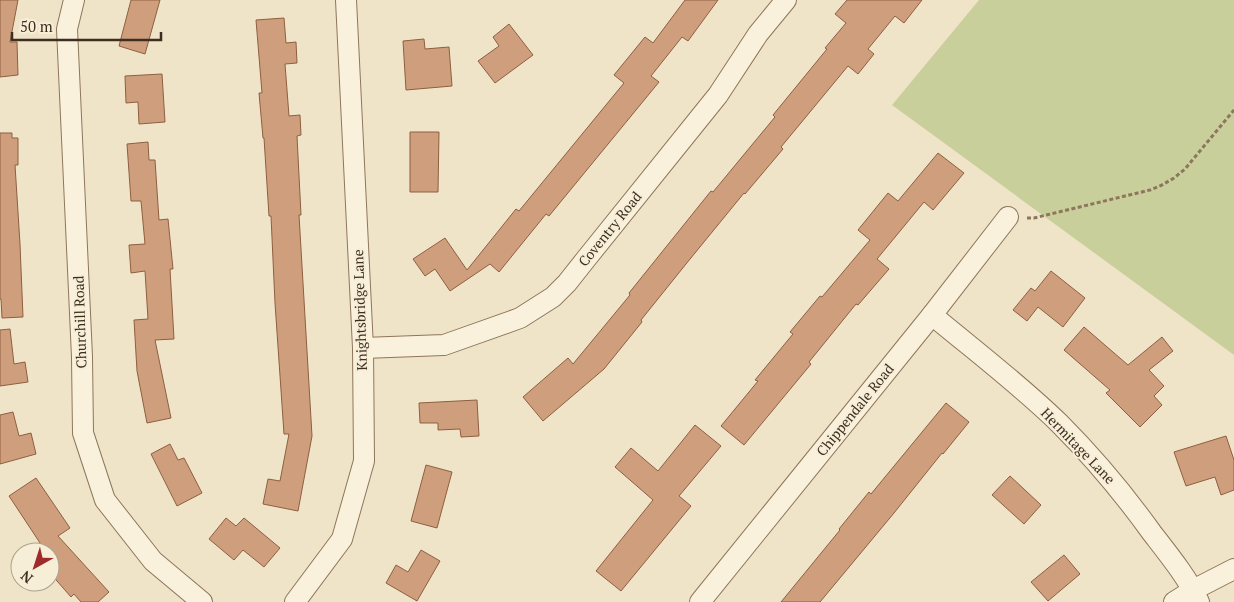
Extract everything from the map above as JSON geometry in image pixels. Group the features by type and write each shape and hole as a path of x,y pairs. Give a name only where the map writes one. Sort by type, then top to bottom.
{"street":[{"name":"Churchill Road","path":"74,0 67,29 84,433 105,500 153,561 202,602"},
{"name":"Knightsbridge Lane","path":"295,602 342,539 364,461 363,348 346,0"},
{"name":"Coventry Road","path":"363,348 444,346 520,318 553,297 581,265 718,94 758,34 786,0"},
{"name":"Chippendale Road","path":"700,602 932,315 1008,217"},
{"name":"Hermitage Lane","path":"932,315 1019,387 1089,454 1127,498 1169,555 1196,596"},
{"path":"1174,602 1196,596 1234,569"}],"path":[{"path":"1008,217 1034,218 1150,190 1162,185 1185,169 1234,110"}],"green space":[{"path":"979,0 1234,0 1234,355 892,105"}],"building":[{"path":"0,0 18,0 10,42 17,42 18,75 0,77"},
{"path":"131,0 160,0 145,54 119,46"},
{"path":"685,0 718,0 688,41 682,37 651,76 659,82 549,216 546,214 499,272 490,264 450,291 435,269 425,276 413,259 445,238 467,270 516,209 519,211 624,83 614,75 645,37 653,43"},
{"path":"847,0 922,0 904,23 895,16 868,49 874,54 858,74 848,66 781,147 783,149 686,264 604,369 543,421 523,397 568,358 573,364 630,295 629,293 711,191 713,192 775,117 773,115 827,49 825,48 846,23 835,14"},
{"path":"284,18 286,43 296,42 297,63 285,64 289,116 300,115 301,135 297,136 301,215 299,215 312,436 298,511 263,504 268,479 280,481 289,434 284,434 271,216 269,216 259,93 262,93 256,20"},
{"path":"509,24 533,55 495,83 478,61 499,46 493,37"},
{"path":"424,39 425,49 449,47 452,86 406,90 403,41"},
{"path":"162,74 165,122 139,124 138,102 126,103 125,76"},
{"path":"410,132 439,132 438,192 410,192"},
{"path":"0,133 12,133 12,138 18,138 18,165 15,165 23,317 2,318 0,299"},
{"path":"148,142 149,160 155,160 159,220 168,219 173,269 170,269 174,339 155,340 171,418 147,423 137,371 134,320 148,319 145,271 131,273 129,245 145,244 141,201 131,201 127,144"},
{"path":"938,153 964,173 933,210 924,202 877,259 889,269 858,305 856,304 809,362 811,364 744,445 721,426 758,381 755,380 793,334 790,332 870,240 858,230 888,193 898,201"},
{"path":"1051,271 1085,298 1063,327 1038,307 1027,321 1013,310 1031,288 1035,291"},
{"path":"1084,327 1128,365 1162,337 1173,351 1149,370 1164,386 1154,396 1162,405 1140,427 1106,393 1110,390 1064,350"},
{"path":"10,329 14,364 25,362 28,382 0,386 0,330"},
{"path":"477,400 479,436 461,437 460,429 438,430 438,423 420,423 419,403"},
{"path":"946,403 969,422 943,454 820,602 781,602 869,492 871,494"},
{"path":"13,412 19,436 31,433 36,454 0,464 0,415"},
{"path":"695,425 721,446 679,496 691,506 621,591 596,571 653,500 615,467 631,448 658,471"},
{"path":"1226,436 1234,460 1234,490 1221,495 1215,477 1186,486 1174,452"},
{"path":"170,444 178,460 184,458 202,493 177,506 151,454"},
{"path":"426,465 452,472 437,528 411,521"},
{"path":"1010,476 1041,505 1024,524 992,495"},
{"path":"36,478 70,528 58,536 109,592 98,602 81,602 74,594 71,597 60,584 60,542 39,542 9,496"},
{"path":"226,518 236,526 244,518 280,548 264,567 243,550 234,560 209,539"},
{"path":"421,550 440,561 417,601 386,583 396,565 408,572"},
{"path":"1064,555 1080,574 1048,601 1031,582"}]}
